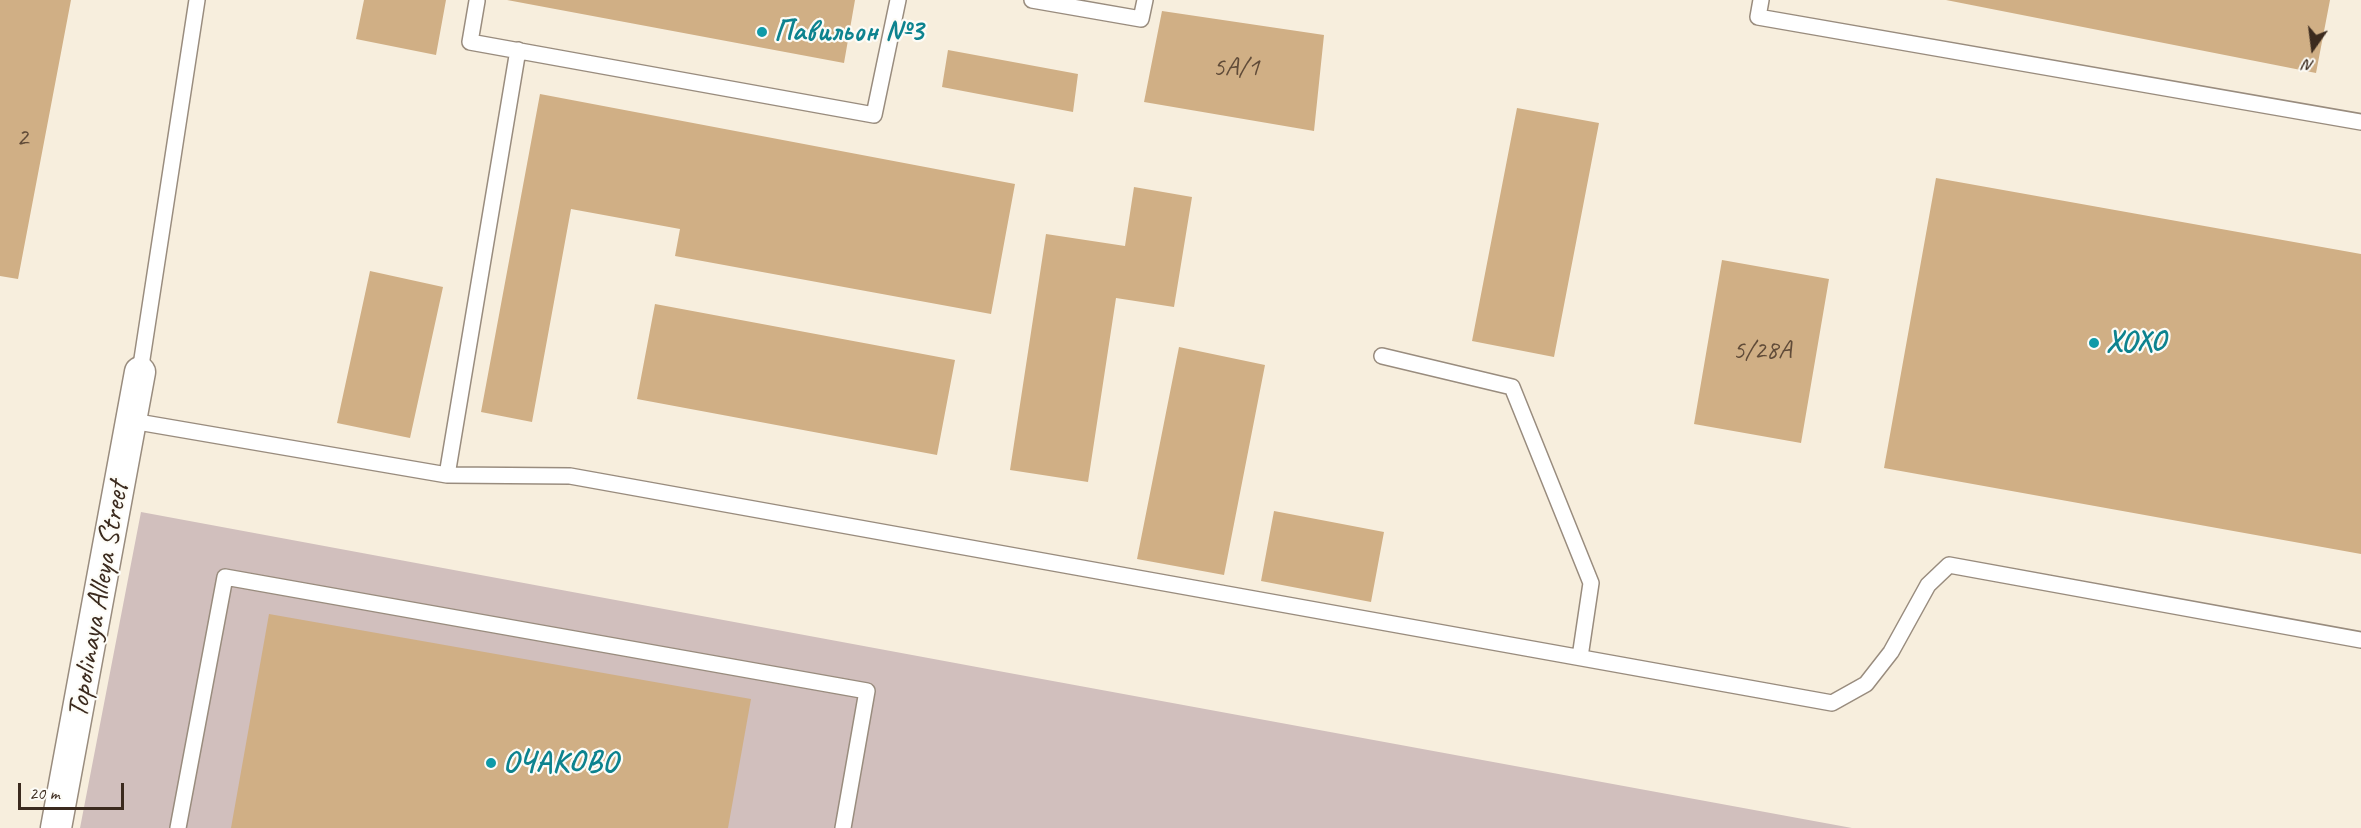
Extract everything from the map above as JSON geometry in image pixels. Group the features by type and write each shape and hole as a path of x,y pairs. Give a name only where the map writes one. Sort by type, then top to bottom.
{"street":[{"name":"Topolinaya Alleya Street","path":"56,828 140,372"}],"lane":[{"path":"140,372 197,0"},
{"path":"477,1 470,42 874,115 898,0"},
{"path":"1032,0 1141,19 1144,0"},
{"path":"1761,0 1758,17 2361,122"},
{"path":"447,475 518,50"},
{"path":"1382,356 1512,387 1591,583 1580,657"},
{"path":"132,421 447,475 570,476 1832,703 1866,684 1891,652 1928,585 1949,565 2361,640"},
{"path":"178,828 225,577 867,691 843,828"}],"shaded area":[{"name":"ОЧАКОВО","path":"141,512 993,670 1852,828 80,828"}],"building":[{"path":"0,0 71,0 18,279 0,276"},
{"path":"364,0 446,0 436,55 356,39"},
{"name":"Павильон №3","path":"507,0 855,0 844,63"},
{"path":"1946,0 2330,0 2316,73"},
{"path":"1162,11 1324,35 1314,131 1144,102"},
{"path":"948,50 1078,74 1073,112 942,87"},
{"path":"540,94 1015,184 991,314 675,256 680,229 571,209 532,422 481,412"},
{"path":"1517,108 1599,123 1554,357 1472,341"},
{"path":"1936,178 2361,254 2361,554 1884,468"},
{"path":"1134,187 1192,197 1174,307 1116,298 1088,482 1010,470 1046,234 1125,246"},
{"path":"1722,260 1829,279 1801,443 1694,424"},
{"path":"370,271 443,287 410,438 337,423"},
{"path":"655,304 955,360 937,455 637,399"},
{"path":"1179,347 1265,365 1224,575 1137,559"},
{"path":"1274,511 1384,532 1371,602 1261,581"},
{"name":"ОЧАКОВО","path":"269,614 751,699 728,828 231,828"}],"place":[{"name":"Павильон №3","path":"762,32"},
{"name":"XOXO","path":"2094,343"},
{"name":"ОЧАКОВО","path":"491,763"}]}
